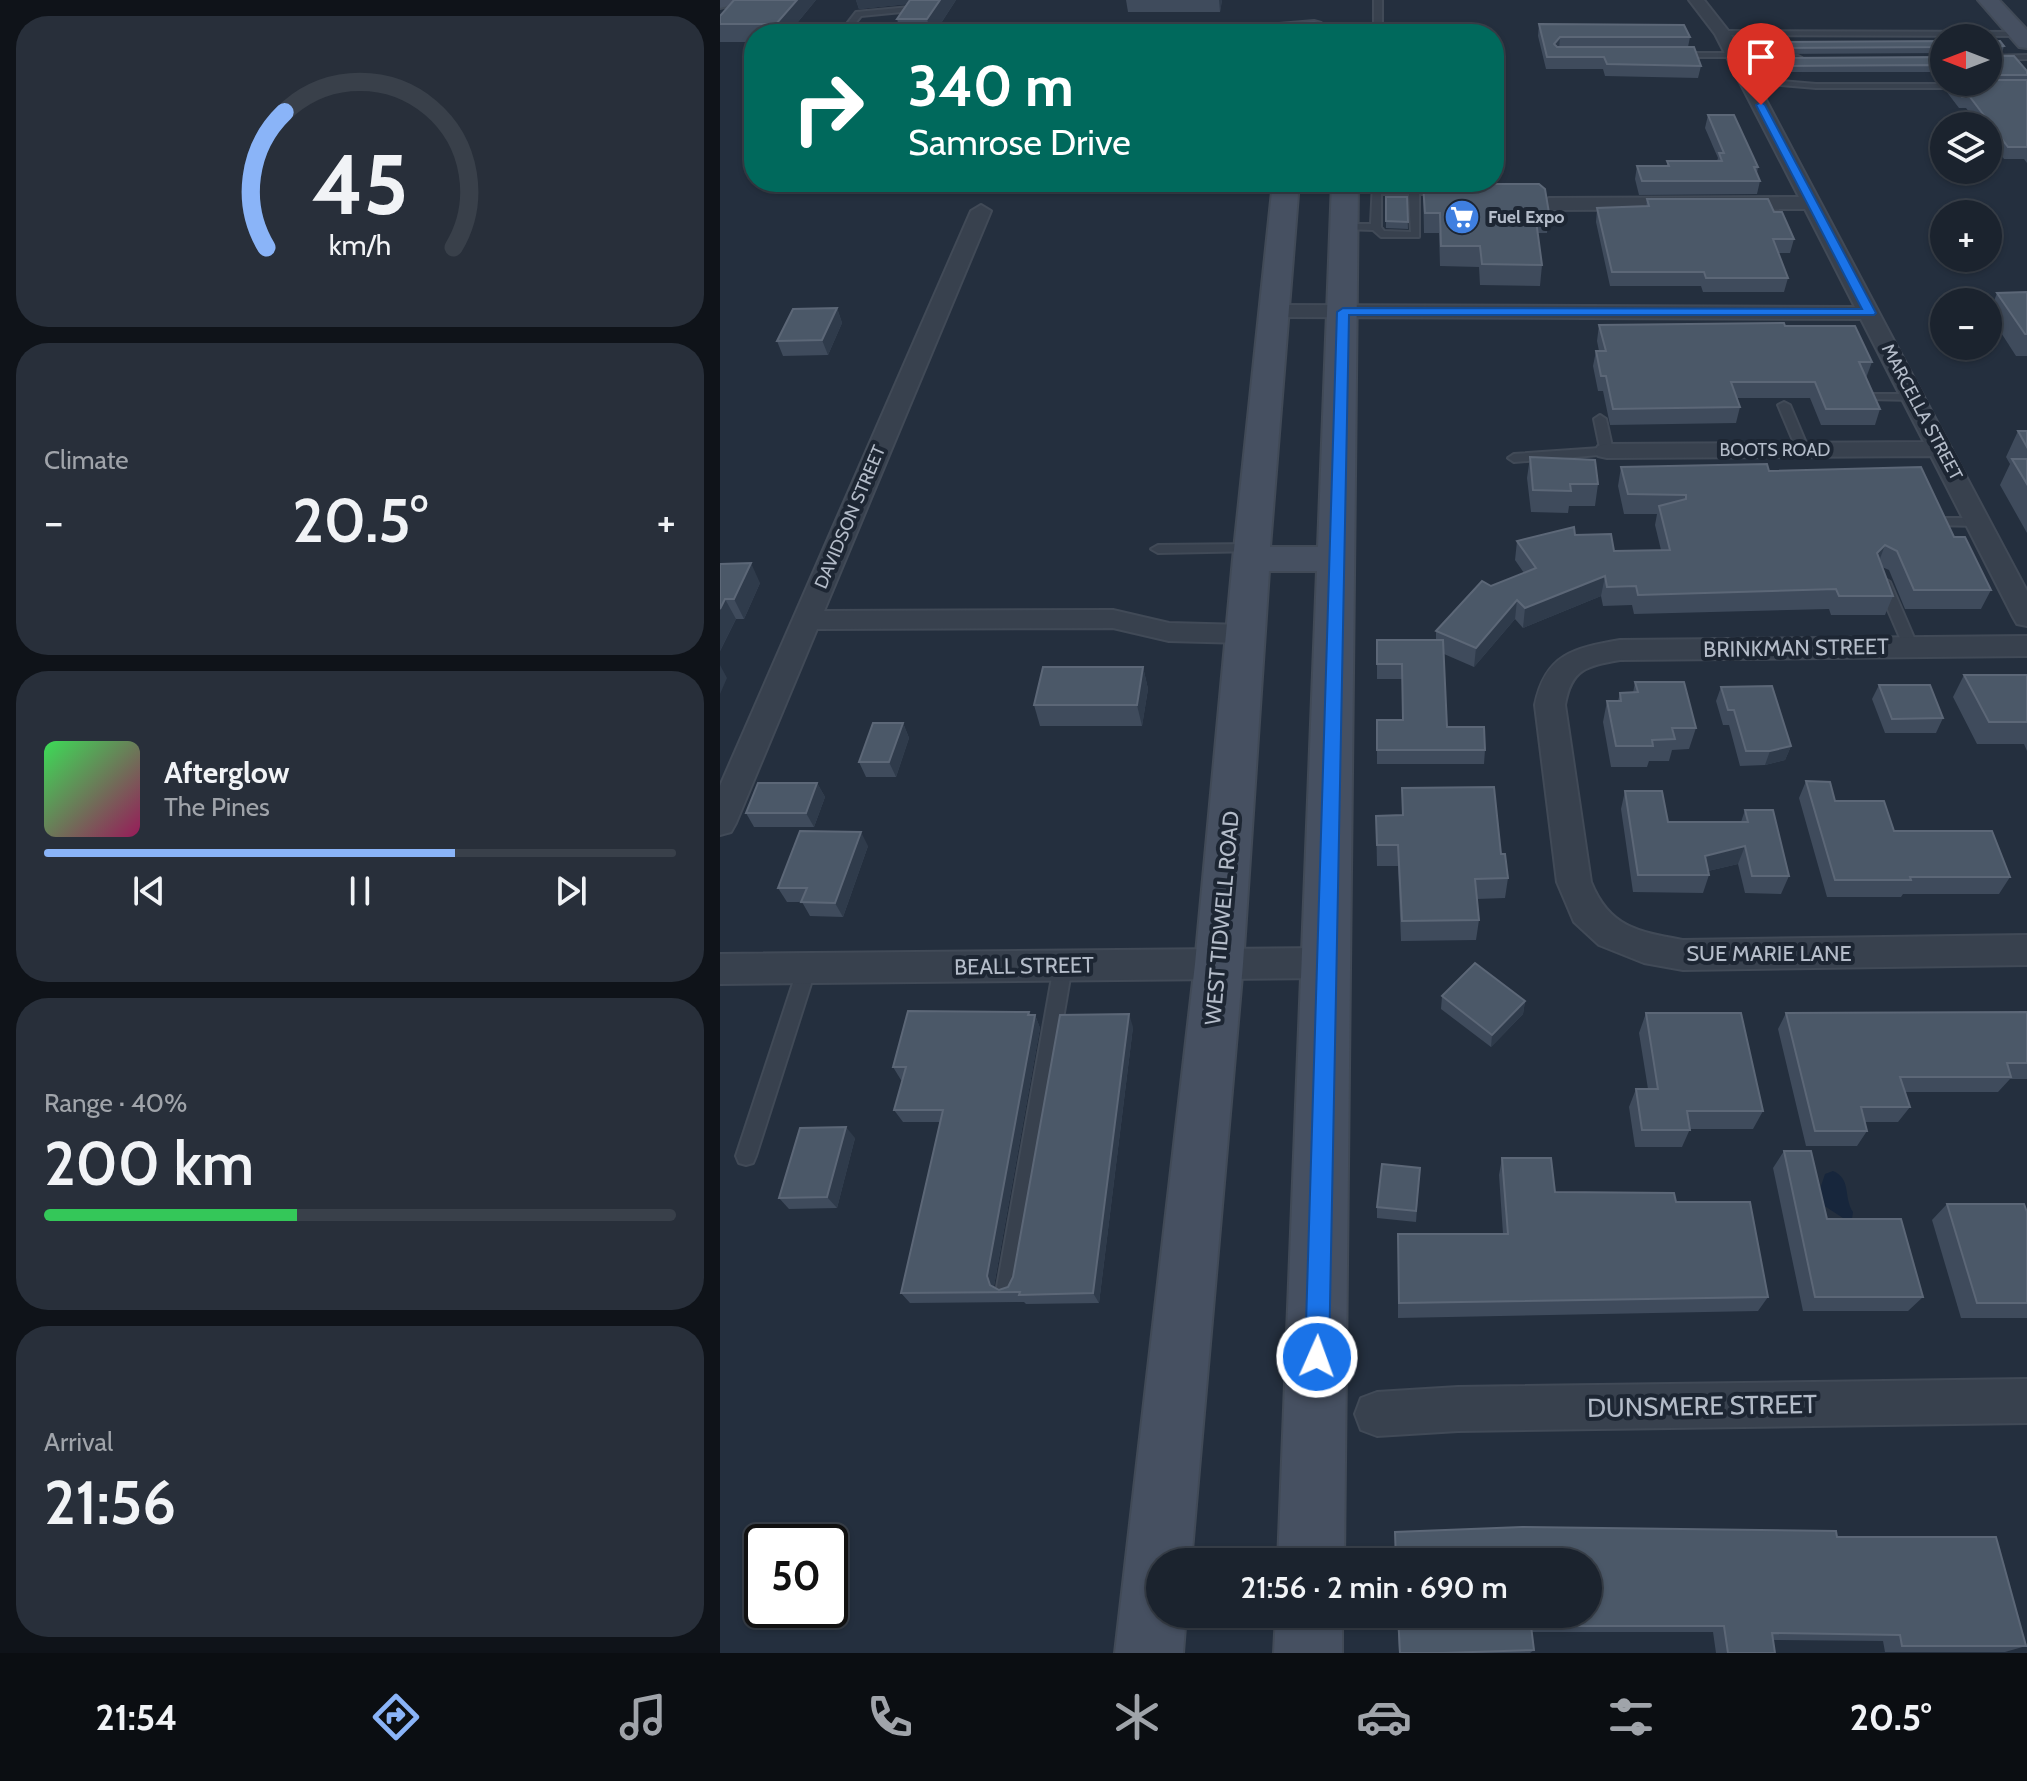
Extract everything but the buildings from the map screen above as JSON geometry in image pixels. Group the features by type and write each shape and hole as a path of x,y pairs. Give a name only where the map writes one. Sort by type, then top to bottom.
{"main road":[{"path":"720,2 729,0"},
{"path":"1313,0 1315,24"},
{"path":"1988,0 2023,38"},
{"name":"WEST TIDWELL ROAD","path":"1149,1653 1219,964 1244,634 1285,192"},
{"path":"1311,1548 1343,312 1365,192"},
{"path":"1251,554 1335,559"},
{"path":"1308,1653 1309,1628"}],"street":[{"name":"MARCELLA STREET","path":"1696,0 1722,33 1748,80 1979,522 1989,557 2027,617"},
{"path":"1549,204 1813,203"},
{"name":"DAVIDSON STREET","path":"720,823 981,211"},
{"path":"1272,311 1870,313"},
{"name":"BOOTS ROAD","path":"1607,451 1942,449"},
{"path":"807,620 1113,619 1169,632 1244,634"},
{"name":"BRINKMAN STREET","path":"1567,665 1588,656 1620,650 2027,646"},
{"name":"SUE MARIE LANE","path":"1567,665 1552,682 1550,705 1574,882 1586,912 1611,935 1644,948 1683,955 2027,950"},
{"name":"BEALL STREET","path":"720,969 1327,963"},
{"name":"DUNSMERE STREET","path":"1377,1414 1458,1409 2027,1401"}],"lane":[{"path":"851,24 859,14 912,9 925,0"},
{"path":"1378,0 1378,24"},
{"path":"1722,33 2023,38"},
{"path":"1670,55 1812,58"},
{"path":"2002,58 2027,57"},
{"path":"1748,80 1816,86 1930,86"},
{"path":"1361,227 1381,234 1416,235 1414,192"},
{"path":"1871,397 1914,397"},
{"path":"1784,405 1803,450"},
{"path":"1514,458 1607,451 1600,419"},
{"path":"1937,522 1979,522"},
{"path":"1158,549 1251,554"},
{"path":"1879,571 1911,647"},
{"path":"1007,1287 1063,966"},
{"path":"746,1156 807,968"}],"water":[{"path":"1833,1171 1845,1184 1852,1219 1846,1220 1820,1203 1818,1195 1825,1174"}],"place":[{"name":"Fuel Expo","path":"1462,217"}],"route":[{"path":"1317,1357 1343,312 1870,313 1761,105"}]}
